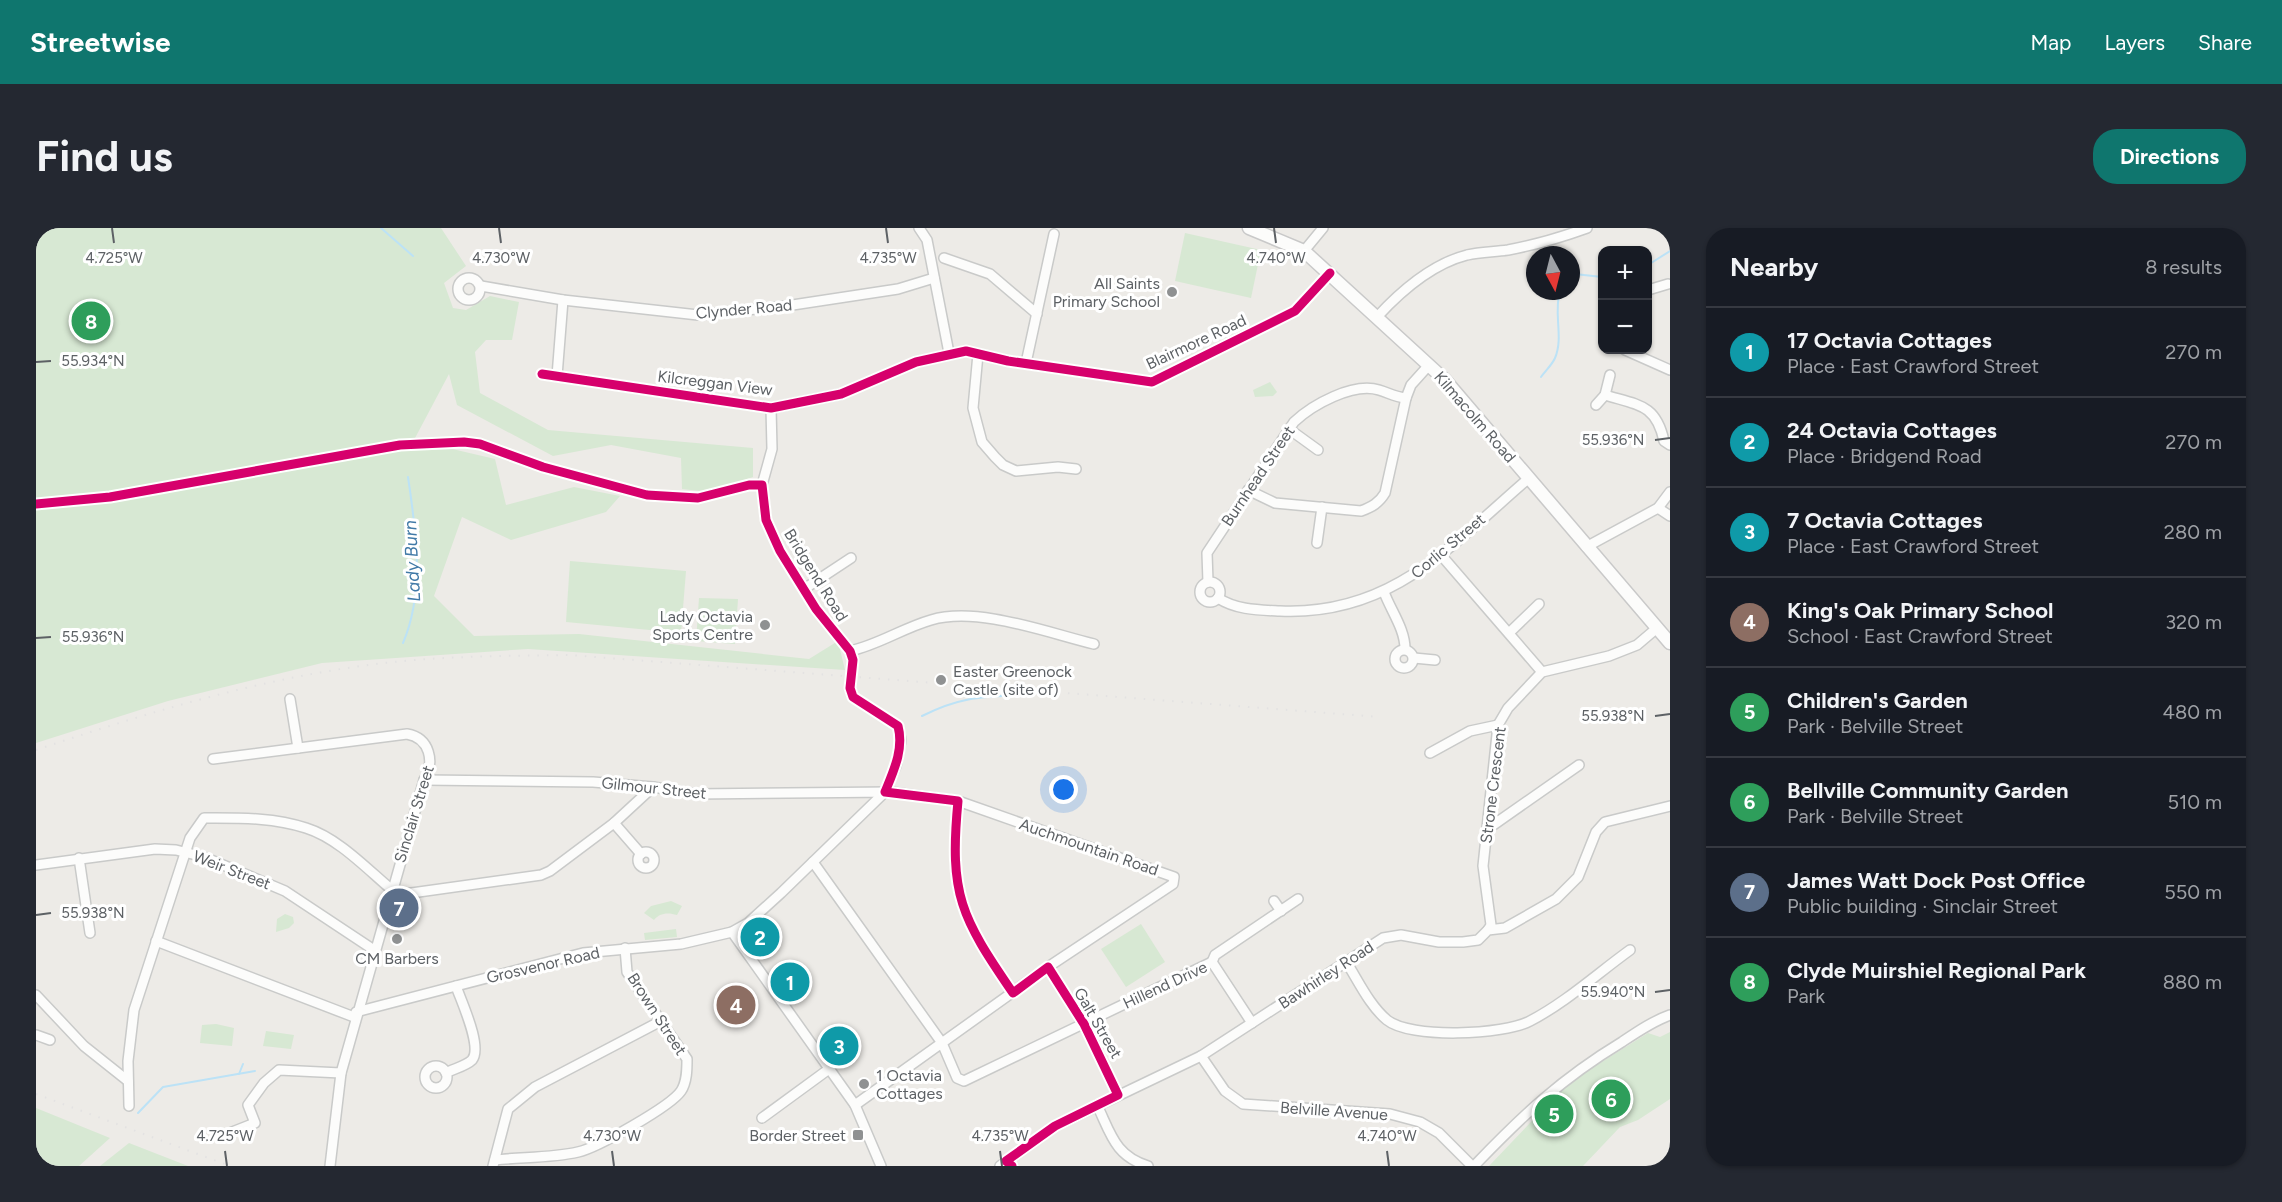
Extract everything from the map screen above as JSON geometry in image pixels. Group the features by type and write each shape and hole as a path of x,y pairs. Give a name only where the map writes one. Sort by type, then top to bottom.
{"main road":[{"name":"Kilmacolm Road","path":"1249,228 1304,251 1428,365 1529,478 1670,643"}],"street":[{"path":"919,228 927,240 949,353"},
{"path":"1304,251 1323,228"},
{"path":"1377,317 1394,298 1447,263 1466,256 1509,250 1560,238 1587,228"},
{"path":"1026,363 1054,234"},
{"path":"944,258 990,274 1037,314"},
{"name":"Blairmore Road","path":"949,353 966,351 1026,363 1152,382 1295,311 1330,273"},
{"name":"Clynder Road","path":"481,286 563,300 698,315 786,306 898,289 934,278"},
{"path":"1652,289 1668,284"},
{"path":"557,376 563,300"},
{"name":"Kilcreggan View","path":"542,374 771,408 841,394 916,362 949,353"},
{"path":"978,354 973,408 982,442 988,450 1003,465 1016,471 1058,467 1076,469"},
{"path":"1634,354 1670,370"},
{"path":"1248,490 1275,503 1361,511 1380,501 1391,474 1406,398 1411,385 1428,365"},
{"path":"1596,405 1605,395 1610,375"},
{"name":"Burnhead Street","path":"1208,582 1207,553 1289,429 1310,407 1331,396 1378,389 1393,397 1406,398"},
{"path":"1605,395 1644,407 1660,422 1664,441 1670,445"},
{"name":"Bridgend Road","path":"771,408 772,449 762,485 766,520 780,551 804,589 850,651"},
{"path":"1289,429 1318,450"},
{"name":"Corlic Street","path":"1208,582 1200,588 1201,597 1209,602 1218,598 1238,607 1299,612 1342,607 1384,592 1417,574 1529,478"},
{"path":"1586,547 1658,508 1670,492"},
{"path":"1317,543 1322,507"},
{"path":"1658,508 1670,516"},
{"path":"1441,555 1542,672 1609,656 1637,645 1657,628"},
{"path":"804,589 851,558"},
{"path":"1208,582 1215,583 1220,588 1218,598"},
{"path":"1384,592 1393,617 1403,630 1406,649 1414,658"},
{"path":"1509,633 1539,604"},
{"path":"881,1166 855,1105 732,932 748,923 885,792 896,766 901,740 898,726 853,697 850,688 853,660 850,651 865,648 934,619 967,616 1004,622 1094,644"},
{"path":"1406,649 1397,652 1396,664 1402,668 1409,667 1414,658"},
{"path":"1414,658 1435,660"},
{"name":"Strone Crescent","path":"1488,930 1491,925 1483,866 1489,828 1498,725 1508,708 1542,672"},
{"path":"290,699 298,748"},
{"path":"1430,753 1470,731 1498,725"},
{"name":"Sinclair Street","path":"213,759 398,735 415,735 423,742 430,754 431,769 424,780 355,1015 341,1073 330,1166"},
{"path":"1489,828 1579,765"},
{"name":"Gilmour Street","path":"424,780 593,782 715,795 885,792"},
{"path":"129,1106 128,1081 134,1010 190,838 204,819 252,818 307,828 343,849 391,893 541,875 550,871 614,824 652,787"},
{"name":"Auchmountain Road","path":"885,792 958,801 1174,876 1173,884 1048,967"},
{"path":"958,801 954,848 958,893 978,941 1013,993"},
{"name":"Bawhirley Road","path":"1006,1164 1056,1126 1201,1056 1345,960 1383,938 1401,935 1439,942 1463,942 1478,940 1486,935 1488,930 1505,928 1556,899 1578,877 1596,832 1605,822 1670,806"},
{"path":"614,824 641,854"},
{"name":"Weir Street","path":"36,865 155,849 186,853 285,891 374,950"},
{"path":"79,858 90,933"},
{"path":"813,862 942,1043"},
{"path":"1212,962 1215,956 1298,899"},
{"path":"1274,901 1281,910"},
{"name":"Grosvenor Road","path":"355,1015 583,953 681,944 732,932"},
{"path":"156,941 355,1015"},
{"name":"Brown Street","path":"494,1163 592,1149 669,1102 682,1090 687,1074 687,1059 627,972 625,948"},
{"path":"1345,960 1375,1007 1388,1021 1401,1028 1425,1033 1463,1033 1526,1023 1630,950"},
{"name":"Hillend Drive","path":"942,1043 957,1078 969,1080 1212,962 1252,1023"},
{"path":"855,1105 1048,967"},
{"name":"Galt Street","path":"1048,967 1084,1024 1118,1095"},
{"path":"446,1073 471,1060 475,1054 473,1034 456,986"},
{"path":"36,995 84,1046 128,1081"},
{"path":"1473,1166 1524,1114 1561,1082 1593,1060 1670,1015"},
{"path":"494,1163 508,1109 535,1087 661,1021"},
{"path":"36,1035 50,1040"},
{"name":"Belville Avenue","path":"1201,1056 1225,1091 1243,1104 1390,1114 1420,1122 1439,1132 1473,1166"},
{"path":"762,1118 829,1069"},
{"path":"227,1134 255,1123 248,1105 264,1083 279,1070 341,1073"},
{"path":"1097,1106 1120,1152 1130,1161 1148,1166"}],"green space":[{"path":"36,228 441,228 466,266 444,283 453,308 466,310 490,296 519,302 512,340 486,340 475,352 480,393 548,430 753,448 753,477 709,492 682,489 681,458 611,445 553,456 457,405 449,374 414,440 495,459 506,505 574,487 620,496 606,512 511,540 462,517 434,596 474,636 579,634 809,659 838,641 845,670 528,649 322,663 168,701 36,743"},
{"path":"1185,233 1261,250 1251,298 1175,281"},
{"path":"1270,382 1277,392 1273,396 1255,397 1253,390"},
{"path":"570,561 686,571 681,633 566,622"},
{"path":"699,598 738,599 735,644 696,641"},
{"path":"671,901 682,906 677,915 664,914 654,920 644,913 651,906"},
{"path":"285,914 293,917 294,923 289,928 276,932 277,919"},
{"path":"1141,924 1165,962 1126,987 1101,949"},
{"path":"676,929 677,937 645,940 644,933"},
{"path":"216,1024 234,1028 232,1046 200,1043 202,1025"},
{"path":"266,1031 294,1035 291,1049 263,1046"},
{"path":"1670,1032 1670,1099 1638,1120 1620,1127 1583,1166 1489,1166 1568,1083 1648,1033 1660,1037"},
{"path":"36,1108 110,1138 79,1166 36,1166"},
{"path":"129,1143 188,1166 100,1166"}],"waterway":[{"path":"381,228 413,256"},
{"path":"1652,262 1670,251"},
{"path":"1580,275 1598,277"},
{"path":"1541,377 1554,361 1558,350 1558,300"},
{"name":"Lady Burn","path":"403,643 414,603 417,561 408,477"},
{"path":"922,716 947,705 968,700 1017,695"},
{"name":"Lady Burn","path":"239,1074 243,1064"},
{"name":"Lady Burn","path":"138,1113 163,1087 255,1071"}],"railway":[{"path":"36,750 193,701 273,682 381,663 488,656 569,655 1380,717"},
{"path":"36,1094 230,1166"}],"cycle path":[{"path":"542,374 771,408 841,394 916,362 966,351 1008,361 1152,382 1295,311 1330,273"},
{"path":"36,504 110,497 400,445 464,442 480,444 543,467 647,495 698,498 749,485 762,485 766,520 780,551 816,609 850,651 853,660 850,688 853,697 898,726 899,751 885,792 958,801 955,860 958,883 970,924 1013,993 1048,967 1084,1024 1118,1095 1055,1126 1006,1161 1012,1166"}],"place":[{"name":"All Saints Primary School","path":"1172,292"},
{"name":"Clyde Muirshiel Regional Park","path":"91,321"},
{"name":"Lady Octavia Sports Centre","path":"765,625"},
{"name":"Easter Greenock Castle (site of)","path":"941,680"},
{"name":"James Watt Dock Post Office","path":"399,908"},
{"name":"24 Octavia Cottages","path":"760,937"},
{"name":"CM Barbers","path":"397,939"},
{"name":"17 Octavia Cottages","path":"790,982"},
{"name":"King's Oak Primary School","path":"736,1005"},
{"name":"7 Octavia Cottages","path":"839,1046"},
{"name":"1 Octavia Cottages","path":"864,1084"},
{"name":"Bellville Community Garden","path":"1611,1099"},
{"name":"Children's Garden","path":"1554,1114"},
{"name":"Border Street","path":"858,1135"}]}
